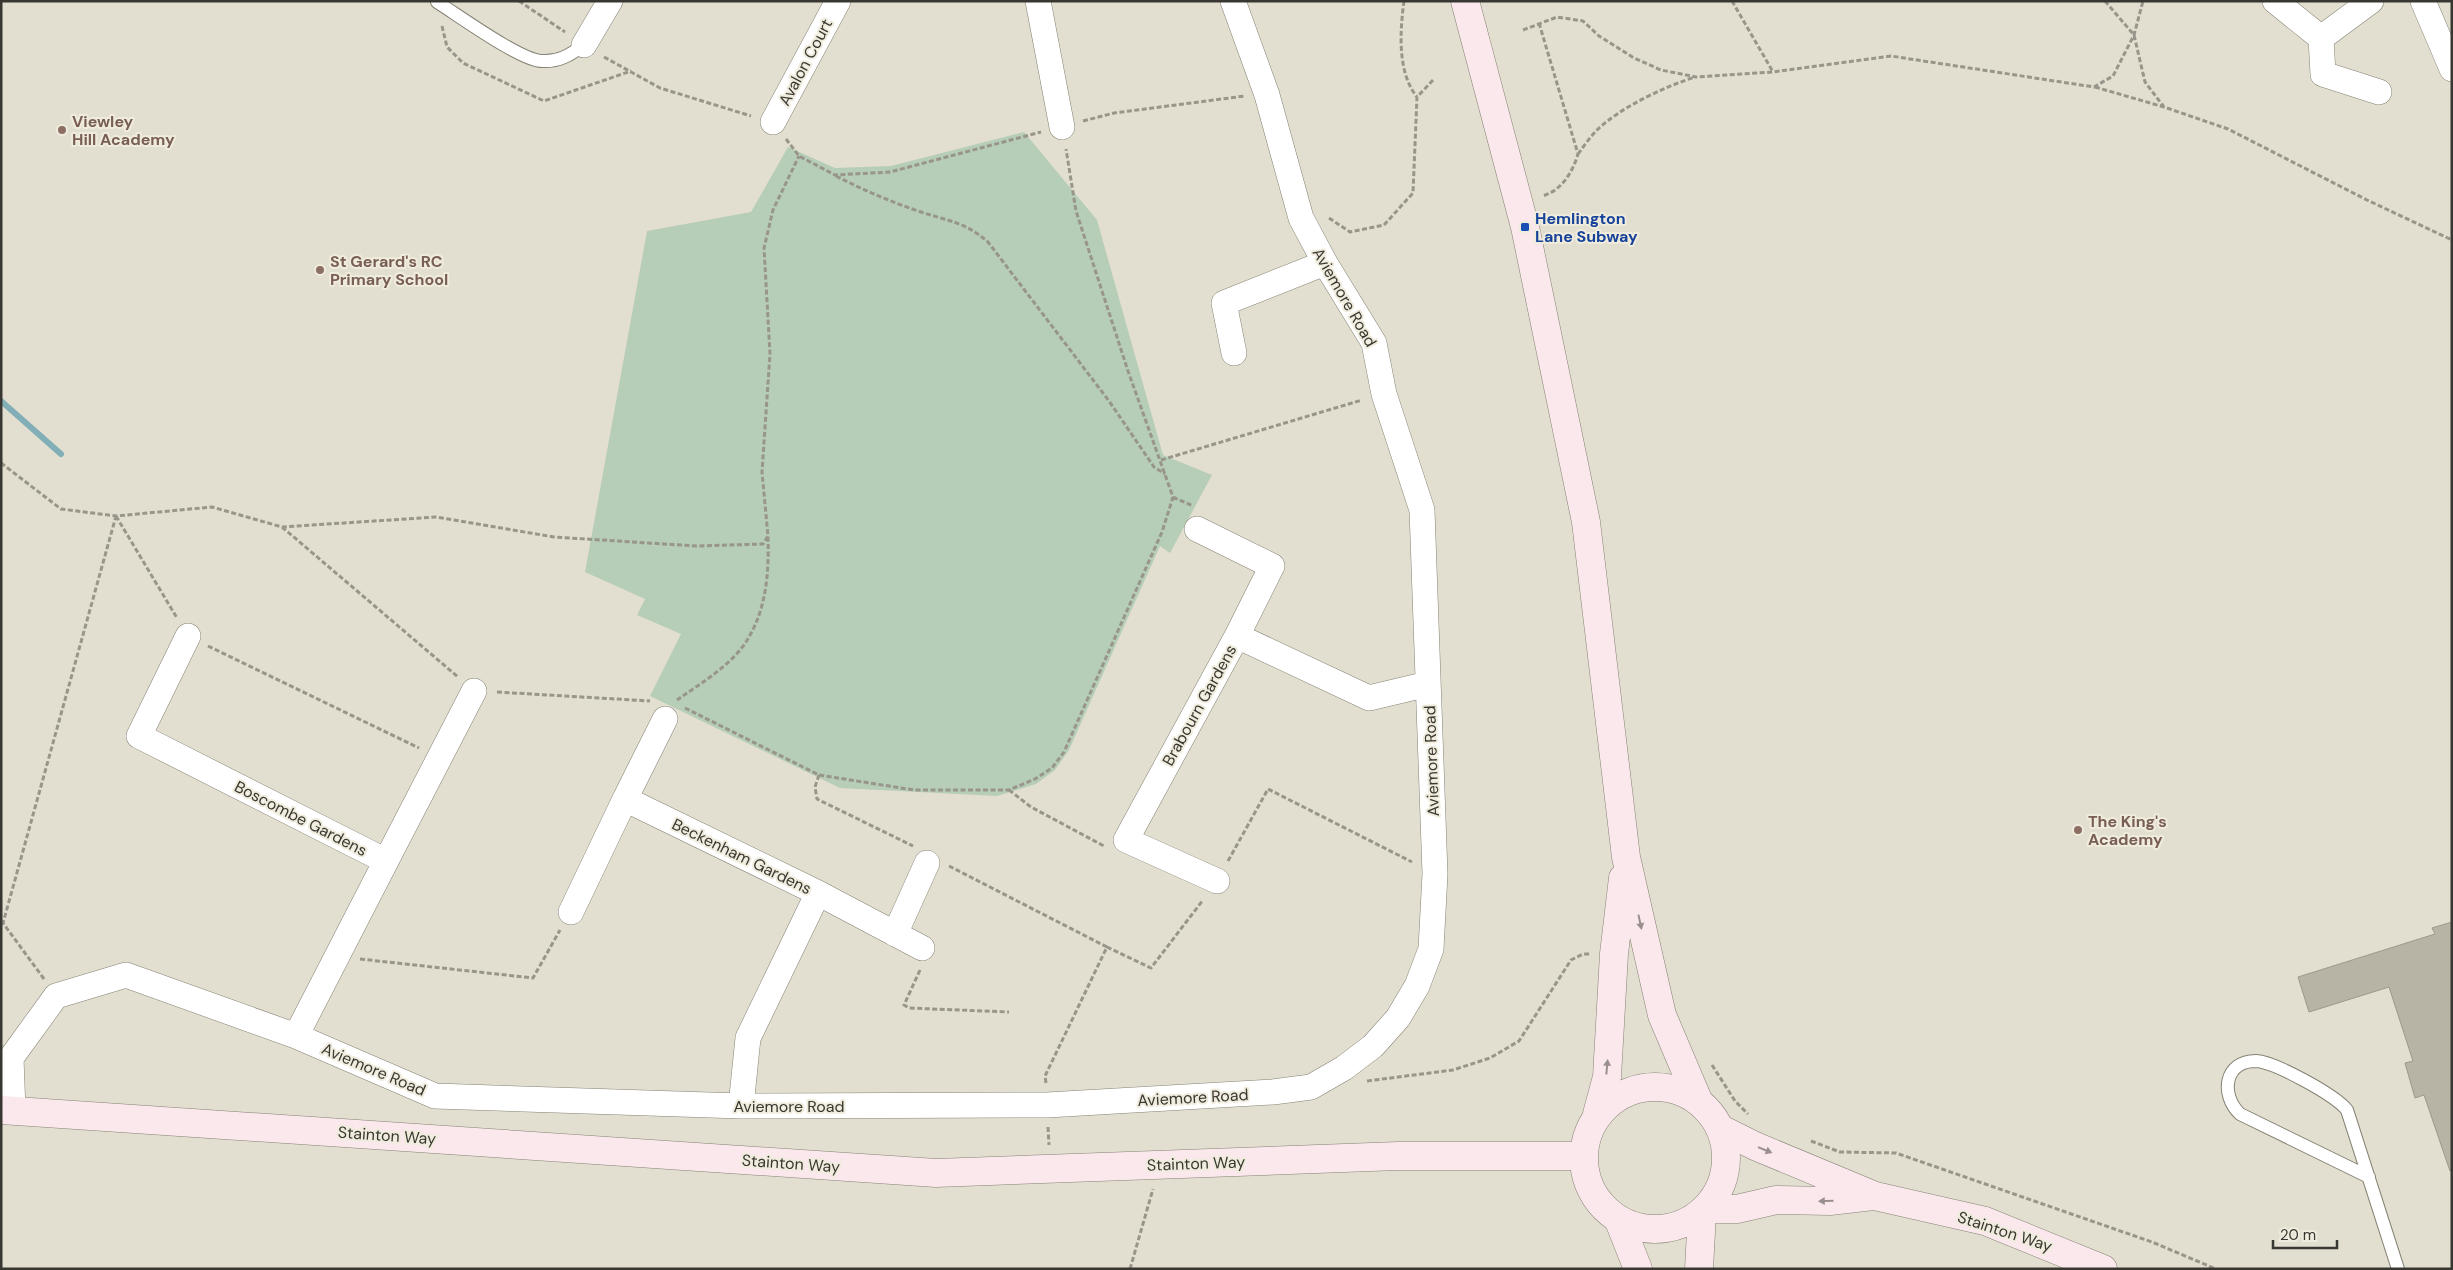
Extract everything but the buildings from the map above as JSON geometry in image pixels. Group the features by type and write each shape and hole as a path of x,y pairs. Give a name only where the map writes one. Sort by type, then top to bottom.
{"street":[{"path":"584,45 610,1"},
{"name":"Avalon Court","path":"773,122 838,1"},
{"path":"1038,1 1062,126"},
{"name":"Aviemore Road","path":"56,996 126,975 296,1036 435,1096 740,1106 1047,1105 1273,1092 1311,1087 1344,1068 1373,1046 1398,1018 1417,986 1431,949 1435,874 1422,510 1384,394 1374,343 1325,263 1301,218 1268,95 1233,1"},
{"path":"1465,1 1519,202 1586,522 1626,857 1662,1015 1698,1100"},
{"path":"2275,1 2321,38 2323,74 2379,92"},
{"path":"2321,38 2371,1"},
{"path":"2423,1 2452,69"},
{"path":"1234,353 1224,303 1325,263"},
{"path":"1197,529 1272,566 1237,636"},
{"name":"Boscombe Gardens","path":"188,636 139,736 386,861 296,1036"},
{"name":"Brabourn Gardens","path":"1126,840 1237,636 1369,698 1428,684"},
{"path":"386,861 474,691"},
{"path":"570,912 625,800 659,710"},
{"name":"Beckenham Gardens","path":"625,800 818,894 748,1038 740,1106"},
{"path":"1126,840 1217,881"},
{"path":"1597,1114 1617,1096 1643,1087 1670,1088 1698,1100 1710,1112 1721,1129 1727,1157 1722,1185 1704,1211 1676,1227 1647,1230 1619,1221 1604,1209 1592,1193 1584,1175 1582,1156 1586,1134 1597,1114 1607,1077 1614,954 1626,857"},
{"path":"895,934 926,863"},
{"path":"818,894 922,948"},
{"path":"7,1110 11,1058 56,996"},
{"name":"Stainton Way","path":"7,1110 936,1173 1398,1156 1582,1156"},
{"name":"Stainton Way","path":"1721,1129 1755,1146 1875,1196 1985,1221 2103,1269"},
{"name":"Stainton Way","path":"1704,1211 1737,1209 1776,1200 1830,1201 1875,1196"},
{"path":"1699,1269 1704,1211"},
{"path":"1619,1221 1638,1269"}],"lane":[{"path":"437,2 518,52 539,62 559,60 570,56 584,45"},
{"path":"2369,1177 2240,1114 2229,1100 2226,1092 2230,1076 2235,1070 2249,1062 2263,1062 2327,1092 2342,1103 2347,1110 2369,1177 2398,1269"}],"path":[{"path":"518,1 584,45 660,88 773,122 799,156 868,192 958,222 973,229 988,242 1109,401 1154,467 1165,474"},
{"path":"1323,214 1350,232 1384,225 1412,193 1416,97 1407,85 1400,29 1404,1"},
{"path":"1732,1 1773,72"},
{"path":"2105,1 2134,35 2145,82 2164,107"},
{"path":"2094,87 2113,76 2134,35 2143,1"},
{"path":"1523,30 1557,17 1583,21 1599,36 1634,58 1661,70 1696,76 1773,72 1891,56 2094,87 2164,107 2228,129 2367,200 2452,240"},
{"path":"1539,24 1578,154"},
{"path":"1519,202 1550,194 1572,172 1578,154 1598,129 1638,102 1665,87 1696,76"},
{"path":"1416,97 1434,79"},
{"path":"835,175 890,172 1114,113 1224,98 1268,95"},
{"path":"799,156 773,210 764,248 770,354 762,472 768,536 768,586 749,637 735,654 712,675 674,702 819,775 914,790 1009,790 1035,780 1052,768 1064,752 1162,532 1173,497 1128,371 1076,211 1062,126"},
{"path":"1161,460 1384,394"},
{"path":"1,464 61,509 116,516 212,507 282,527 436,517 554,537 686,545 755,545 763,544 768,536"},
{"path":"116,516 188,636 440,759"},
{"path":"56,996 4,923 116,516"},
{"path":"282,527 474,691 659,710"},
{"path":"1051,1168 1045,1076 1106,947 1151,968 1217,881 1268,789 1435,874"},
{"path":"1009,790 1031,807 1118,853 1126,840"},
{"path":"337,957 533,978 570,912"},
{"path":"922,948 929,952 904,1005 909,1008 1009,1012"},
{"path":"1344,1068 1354,1082 1453,1070 1490,1058 1519,1040 1571,960 1583,954 1614,954"},
{"path":"1708,1057 1735,1101 1752,1117"},
{"path":"1810,1140 1840,1152 1896,1153 2152,1242 2216,1269"},
{"path":"1130,1269 1156,1180"}],"green space":[{"path":"1024,132 1097,220 1163,455 1212,475 1170,553 1160,546 1069,750 1055,770 1036,784 997,796 840,788 650,696 681,634 637,615 645,599 585,572 647,231 751,212 788,147 835,168 891,166"}],"waterway":[{"path":"1,401 61,454"}],"place":[{"name":"Viewley Hill Academy","path":"62,130"},
{"name":"Hemlington Lane Subway","path":"1525,227"},
{"name":"St Gerard's RC Primary School","path":"320,270"},
{"name":"The King's Academy","path":"2078,830"}]}
